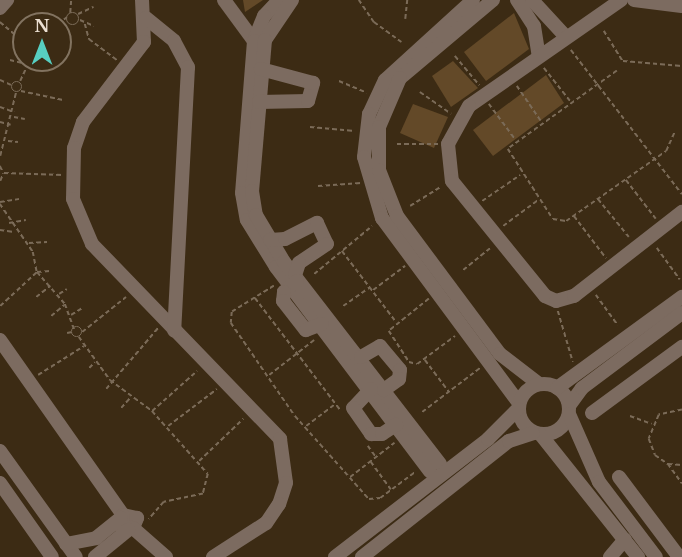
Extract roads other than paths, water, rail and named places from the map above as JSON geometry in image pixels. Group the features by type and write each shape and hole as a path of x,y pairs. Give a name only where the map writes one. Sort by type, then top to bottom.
{"street":[{"path":"0,8 7,0"},
{"path":"142,0 146,18 144,42 83,122 72,176 83,229 134,290 255,408 280,439 286,483 266,523 213,557"},
{"path":"224,0 254,41"},
{"path":"279,0 264,16 254,41 243,206 324,327 378,390 432,466"},
{"path":"292,0 265,40 252,197 270,240 293,280 361,357 400,430 432,466"},
{"path":"473,0 402,60 376,97 365,132 368,182 382,218 490,360 537,434 638,557"},
{"path":"493,0 400,78 379,127 379,170 385,194 410,234 500,354 539,384 557,388 682,297"},
{"path":"517,0 534,26 538,57"},
{"path":"532,0 564,38"},
{"path":"621,0 485,95 458,118 448,144 452,181 545,296 556,302 588,285 682,212"},
{"path":"634,0 682,6"},
{"path":"146,18 183,52 189,85 169,326"},
{"path":"259,102 308,101 313,83 261,69"},
{"path":"270,240 285,239 317,222 327,244 299,263 293,280"},
{"path":"362,557 509,441 559,430 582,388 682,313"},
{"path":"0,340 31,379 128,525 166,557"},
{"path":"361,357 380,346 400,370 399,379 378,390 353,408 371,434 382,435 400,430"},
{"path":"592,413 682,346"},
{"path":"334,557 495,433 539,384"},
{"path":"557,388 569,410 599,482 656,557"},
{"path":"379,522 389,504 432,466 478,435 495,433"},
{"path":"0,451 76,557"},
{"path":"619,477 679,557"},
{"path":"0,483 52,557"},
{"path":"66,544 96,538 128,525"},
{"path":"94,557 128,525"},
{"path":"610,557 625,539"}]}
